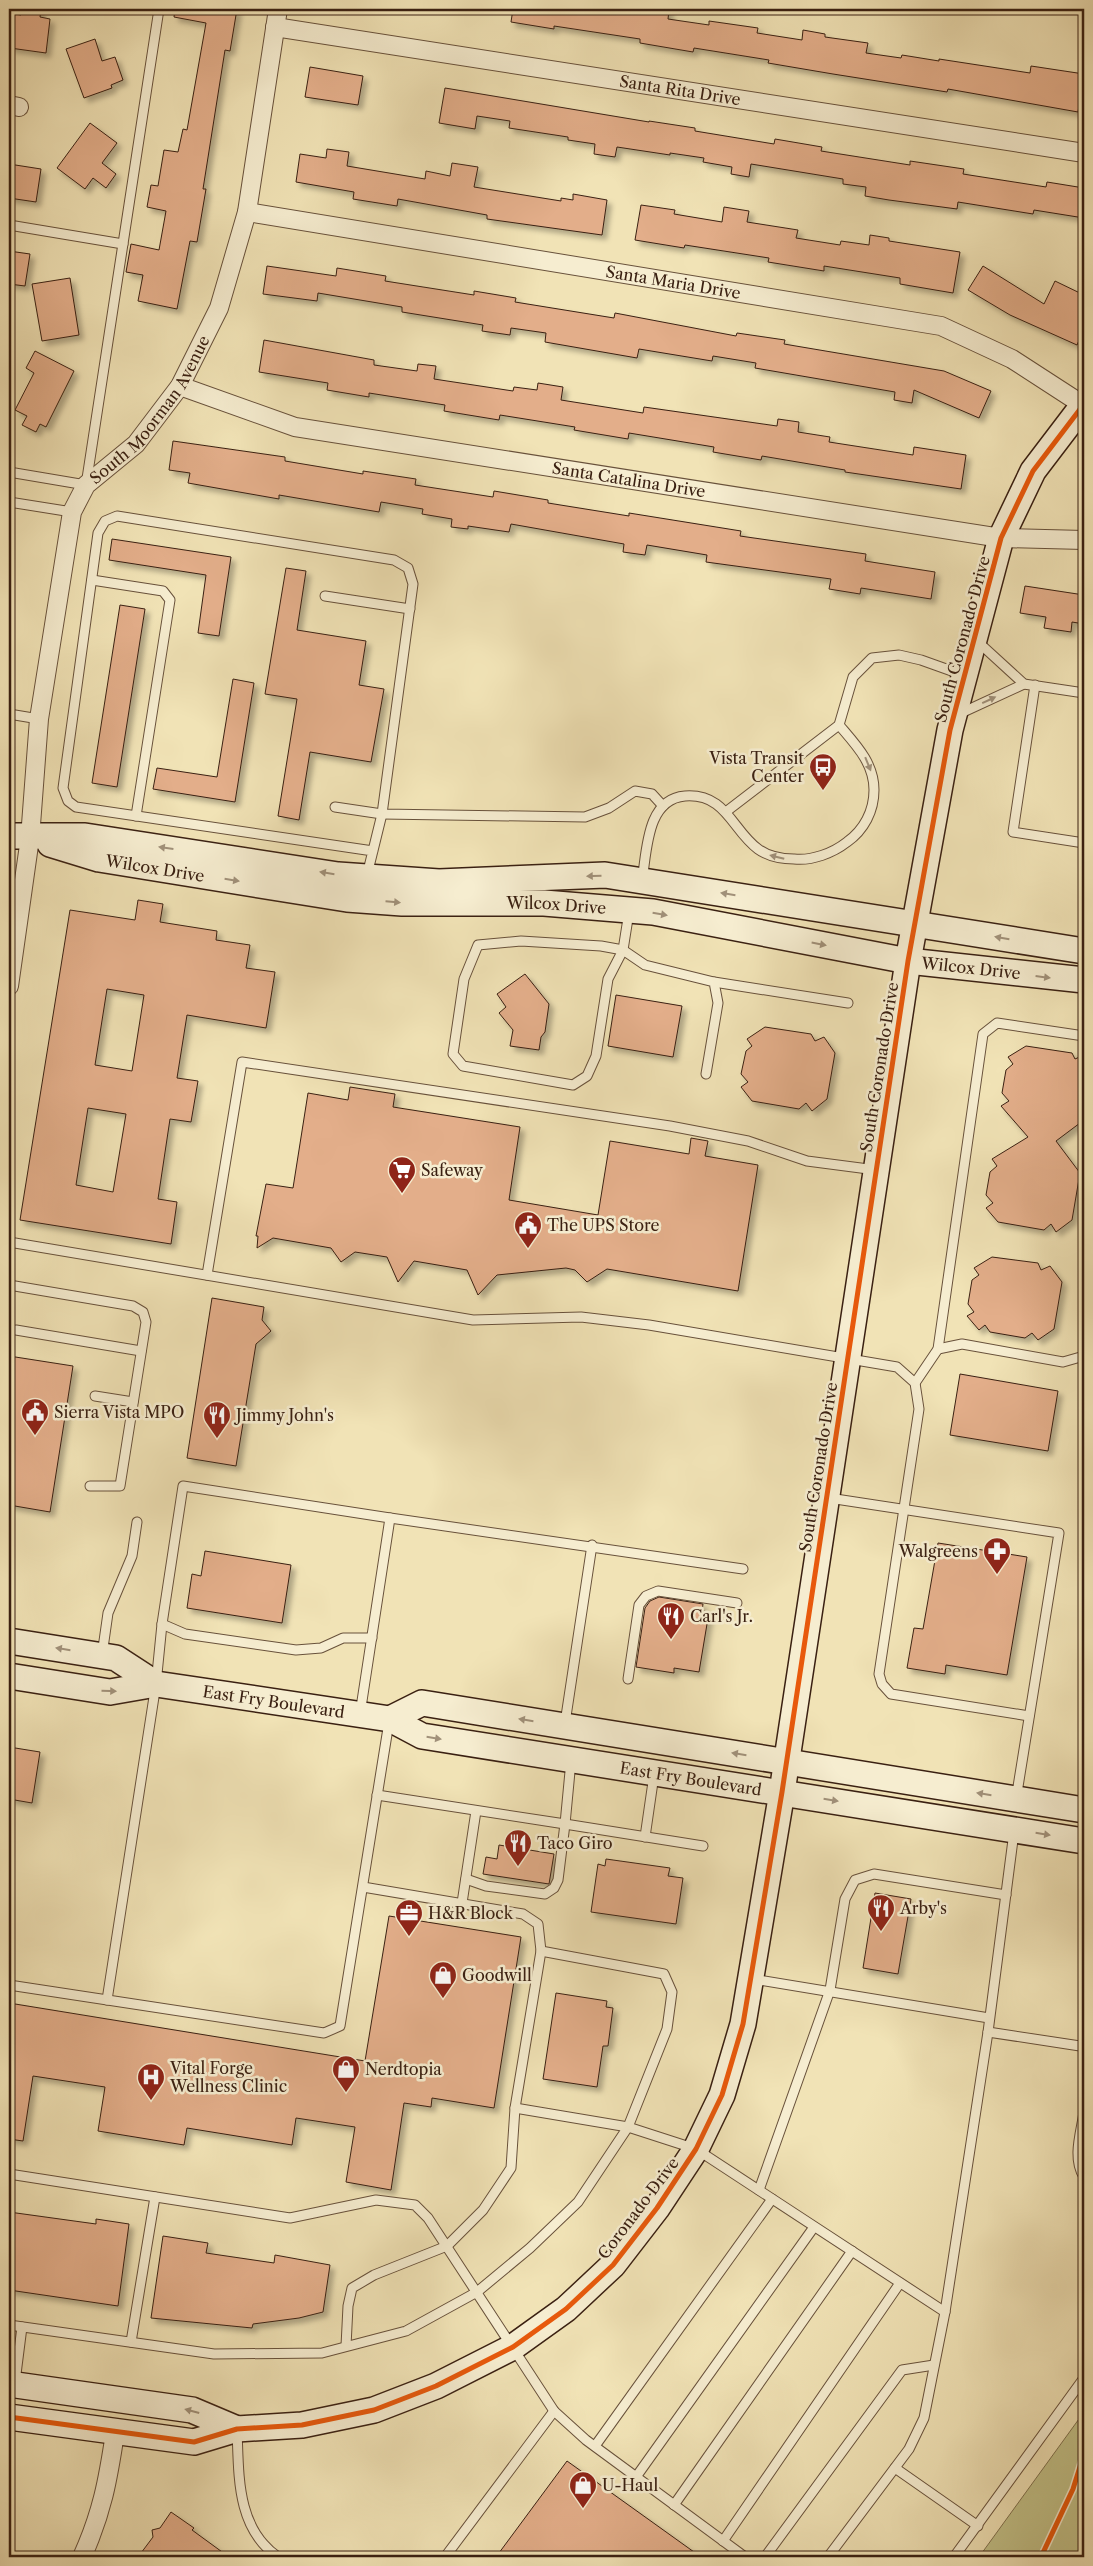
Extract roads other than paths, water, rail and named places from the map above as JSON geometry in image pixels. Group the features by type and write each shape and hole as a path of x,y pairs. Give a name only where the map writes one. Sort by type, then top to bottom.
{"street":[{"name":"South Moorman Avenue","path":"9,986 20,837 72,512 86,485 136,444 180,386 219,308 247,212 278,9"},
{"name":"Santa Rita Drive","path":"275,27 1084,153"},
{"name":"Santa Maria Drive","path":"247,212 941,326 1012,359 1084,404"},
{"name":"Santa Catalina Drive","path":"180,386 295,427 1001,538 1084,540"},
{"name":"South Coronado Drive","path":"787,1762 914,923 954,716 1001,538 1033,471 1084,404"},
{"name":"Wilcox Drive","path":"20,837 99,859 364,888 439,882 605,875 1084,951"},
{"name":"Wilcox Drive","path":"364,888 402,903 544,903 653,912 908,961 1084,980"},
{"name":"East Fry Boulevard","path":"9,1641 116,1658 156,1684"},
{"name":"East Fry Boulevard","path":"9,1676 110,1692 156,1684 360,1714 390,1719 422,1736 1084,1841"},
{"name":"East Fry Boulevard","path":"390,1719 422,1703 1084,1810"},
{"name":"Coronado Drive","path":"9,2417 115,2433 194,2442 237,2430 302,2425 374,2410 436,2386 513,2347 566,2309 613,2265 657,2208 696,2149 722,2095 743,2024 787,1762"},
{"path":"12,2384 192,2410 237,2430"},
{"path":"82,2557 96,2525 107,2488 115,2433"}],"lane":[{"path":"9,472 86,485 157,9"},
{"path":"9,225 123,244"},
{"path":"9,502 72,512"},
{"path":"364,888 373,851 382,814 413,584 408,568 394,560 116,516 104,520 98,533 63,788 68,801 76,807 373,851"},
{"path":"92,580 163,590 170,600 136,816"},
{"path":"325,596 410,609"},
{"path":"974,638 1024,684"},
{"path":"727,811 840,725 853,677 872,658 899,656 921,660 965,676"},
{"path":"954,716 1024,684 1084,693"},
{"path":"1035,685 1013,832 1084,843"},
{"path":"9,714 39,719"},
{"path":"642,881 650,828 663,806 685,796 716,803 727,811 744,837 759,850 777,858 802,860 821,856 840,848 854,838 867,821 871,809 874,792 873,778 863,752 840,725"},
{"path":"335,807 382,814 585,817 609,808 635,791 652,794 663,806"},
{"path":"629,910 623,950 608,979 596,1056 587,1076 573,1085 463,1066 453,1054 464,979 478,945 521,941 601,946 623,950 644,966 714,982 848,1003"},
{"path":"706,1074 718,1003 714,982"},
{"path":"915,1383 938,1349 983,1034 997,1023 1084,1036"},
{"path":"207,1275 242,1062 670,1126 748,1141 807,1161 876,1170"},
{"path":"9,1242 473,1320 581,1317 649,1325 897,1367 915,1383 919,1409 879,1674 882,1684 891,1694 1029,1716"},
{"path":"9,1285 133,1306 143,1312 146,1322 120,1486 90,1486"},
{"path":"16,1330 141,1351"},
{"path":"938,1349 962,1344 1063,1362 1084,1356"},
{"path":"95,1396 133,1402"},
{"path":"107,2000 156,1684 162,1624 183,1486 390,1518 592,1545 743,1569"},
{"path":"826,1498 1059,1533 1016,1799"},
{"path":"360,1714 390,1518"},
{"path":"102,1656 108,1613 132,1556 137,1522"},
{"path":"564,1726 592,1545"},
{"path":"628,1679 639,1604 646,1596 658,1591 737,1603"},
{"path":"162,1624 185,1634 296,1650 321,1648 342,1638 372,1638"},
{"path":"9,1985 324,2033 340,2026 390,1719"},
{"path":"466,1879 486,1886 545,1894 554,1888 558,1880 571,1760"},
{"path":"644,1837 654,1773"},
{"path":"377,1795 703,1846"},
{"path":"462,1903 476,1811"},
{"path":"828,2557 909,2449 924,2418 945,2312 988,2032 1015,1830"},
{"path":"759,2190 830,1990 845,1899 854,1880 874,1874 1006,1896"},
{"path":"346,2346 348,2306 352,2288 374,2274 447,2246 484,2210 511,2168 515,2108 541,1951 538,1924 523,1914 363,1887"},
{"path":"9,2325 214,2354 322,2353 406,2331 477,2292 530,2248 578,2202 628,2127 667,2029 672,1992 664,1974 541,1951"},
{"path":"750,1978 989,2018"},
{"path":"988,2032 1080,2046 1084,2049"},
{"path":"515,2108 628,2127 696,2149 945,2312"},
{"path":"1084,2112 1077,2154 1079,2168 1084,2177"},
{"path":"9,2174 290,2218 376,2200 415,2205 428,2218 447,2246 554,2411 595,2446 745,2557"},
{"path":"131,2342 155,2197"},
{"path":"595,2446 772,2199"},
{"path":"636,2477 814,2227"},
{"path":"674,2505 852,2251"},
{"path":"723,2541 900,2283"},
{"path":"12,2384 22,2327"},
{"path":"765,2557 902,2370 934,2365"},
{"path":"954,2557 1084,2378"},
{"path":"445,2557 554,2411"},
{"path":"237,2430 240,2495 251,2528 278,2557"},
{"path":"895,2468 978,2526"}],"place":[{"name":"Vista Transit Center","path":"823,791"},
{"name":"Safeway","path":"402,1194"},
{"name":"The UPS Store","path":"528,1249"},
{"name":"Sierra Vista MPO","path":"35,1436"},
{"name":"Jimmy John's","path":"217,1439"},
{"name":"Walgreens","path":"997,1575"},
{"name":"Carl's Jr.","path":"671,1640"},
{"name":"Taco Giro","path":"518,1867"},
{"name":"Arby's","path":"881,1932"},
{"name":"H&R Block","path":"409,1937"},
{"name":"Goodwill","path":"443,1999"},
{"name":"Nerdtopia","path":"346,2093"},
{"name":"Vital Forge Wellness Clinic","path":"151,2101"},
{"name":"U-Haul","path":"583,2509"}]}
